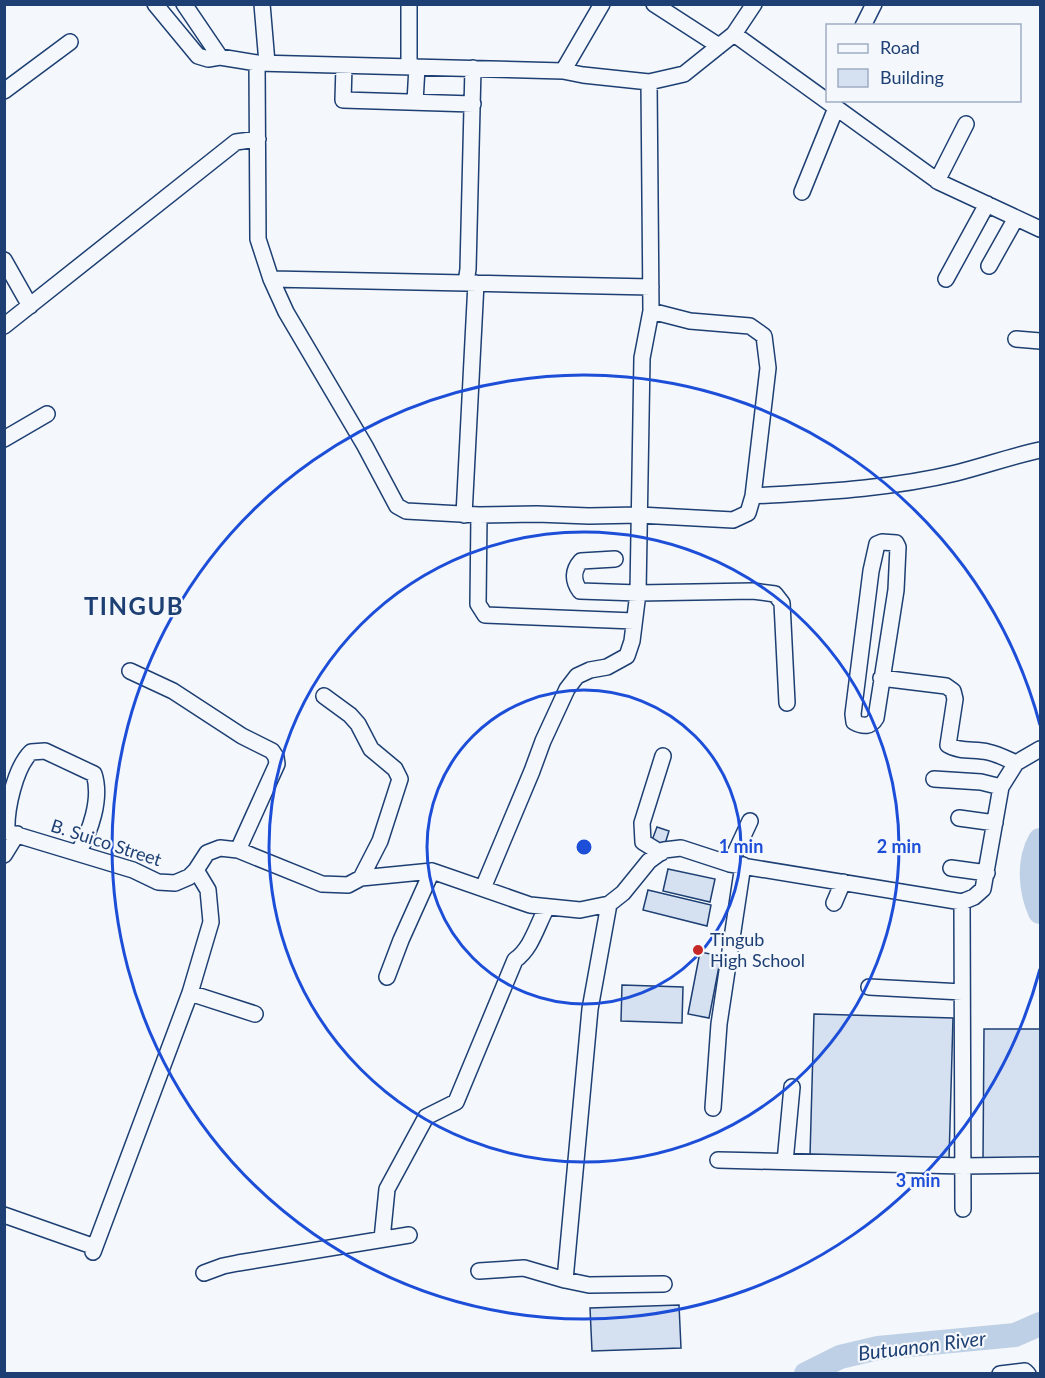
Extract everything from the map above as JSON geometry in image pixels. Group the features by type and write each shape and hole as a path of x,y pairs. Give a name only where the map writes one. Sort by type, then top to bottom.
{"street":[{"path":"155,4 198,56 208,59 220,57 262,63 563,71 649,82 684,74 734,34 754,4"},
{"path":"184,4 220,57"},
{"path":"262,4 258,239 271,279 286,312 398,506 406,511 471,515 639,515 733,520 748,513 753,496 768,368 764,336 750,326 690,321 651,311"},
{"path":"409,4 415,102"},
{"path":"563,71 602,4"},
{"path":"654,4 719,46"},
{"path":"864,24 874,4"},
{"path":"734,34 824,92"},
{"path":"4,91 70,42"},
{"path":"345,66 344,100 473,104"},
{"path":"473,68 468,269 471,283 471,515 478,604 485,615 634,621"},
{"path":"483,888 543,741 567,689 576,676 590,670 607,667 627,656 632,641 638,593 642,358 651,311 649,82"},
{"path":"832,102 836,108 937,181 1041,229"},
{"path":"802,192 836,108"},
{"path":"937,181 966,124"},
{"path":"4,326 236,142 258,139"},
{"path":"946,279 987,204"},
{"path":"989,266 1016,218"},
{"path":"4,260 30,306"},
{"path":"271,279 651,287"},
{"path":"1016,339 1041,341"},
{"path":"4,439 47,414"},
{"path":"753,496 798,494 908,482 956,473 1041,450"},
{"path":"882,542 896,543 899,562 881,678 876,718 873,724 859,725 855,722 853,714 854,703 871,571 877,544 882,542"},
{"path":"615,559 581,561 575,567 575,585 580,591 638,593 753,591 775,594 782,603 787,703"},
{"path":"130,671 173,691 242,736 272,751 276,757 277,764 238,850"},
{"path":"881,678 946,686 953,691 955,699 948,745 953,748 986,752 1016,763"},
{"path":"324,696 350,715 358,724 371,749 395,769 400,779 380,841 361,878"},
{"path":"565,1280 590,1009 609,904 622,893 649,861 661,853 681,848 737,865 963,902 974,897 983,889 1001,787 1016,763 1041,749"},
{"path":"4,855 9,832 6,818 22,762 31,752 45,751 94,774 98,792 86,840 78,853"},
{"path":"661,853 643,842 642,823 663,756"},
{"path":"934,779 981,782 1001,787"},
{"path":"959,818 995,823"},
{"path":"713,1108 719,1024 737,865 750,821"},
{"name":"B. Suico Street","path":"9,832 133,870 158,882 175,883 189,877 207,854 219,848 238,850 321,884 348,885 361,878 432,871 530,904 580,910 609,904"},
{"path":"951,868 987,873"},
{"path":"4,1215 94,1249 190,993 211,922 208,890 196,870"},
{"path":"387,977 432,871"},
{"path":"834,903 843,882"},
{"path":"963,902 963,1209"},
{"path":"382,1239 387,1190 426,1117 456,1102 515,960 528,946 547,907"},
{"path":"868,987 962,992"},
{"path":"190,993 255,1014"},
{"path":"786,1162 792,1087"},
{"path":"718,1160 963,1166 1041,1165"},
{"path":"204,1273 223,1266 409,1235"},
{"path":"479,1270 524,1268 565,1280 589,1284 664,1284"},
{"path":"1000,1374 1017,1370 1028,1374"}],"building":[{"path":"657,827 669,831 664,847 651,843"},
{"path":"668,869 715,879 710,902 663,891"},
{"path":"648,890 711,905 707,926 643,910"},
{"path":"700,952 721,956 709,1018 688,1014"},
{"path":"622,985 683,987 682,1023 621,1021"},
{"path":"814,1014 953,1018 949,1160 810,1156"},
{"path":"984,1029 1040,1029 1040,1161 983,1160"},
{"path":"679,1305 681,1348 592,1351 590,1308"}],"waterway":[{"name":"Butuanon River","path":"1040,840 1032,866 1032,885 1040,912"},
{"name":"Butuanon River","path":"806,1374 840,1357 878,1348 1015,1335 1040,1324"}],"place":[{"name":"Tingub High School","path":"698,950"}],"district":[{"name":"TINGUB","path":"134,607"}]}
